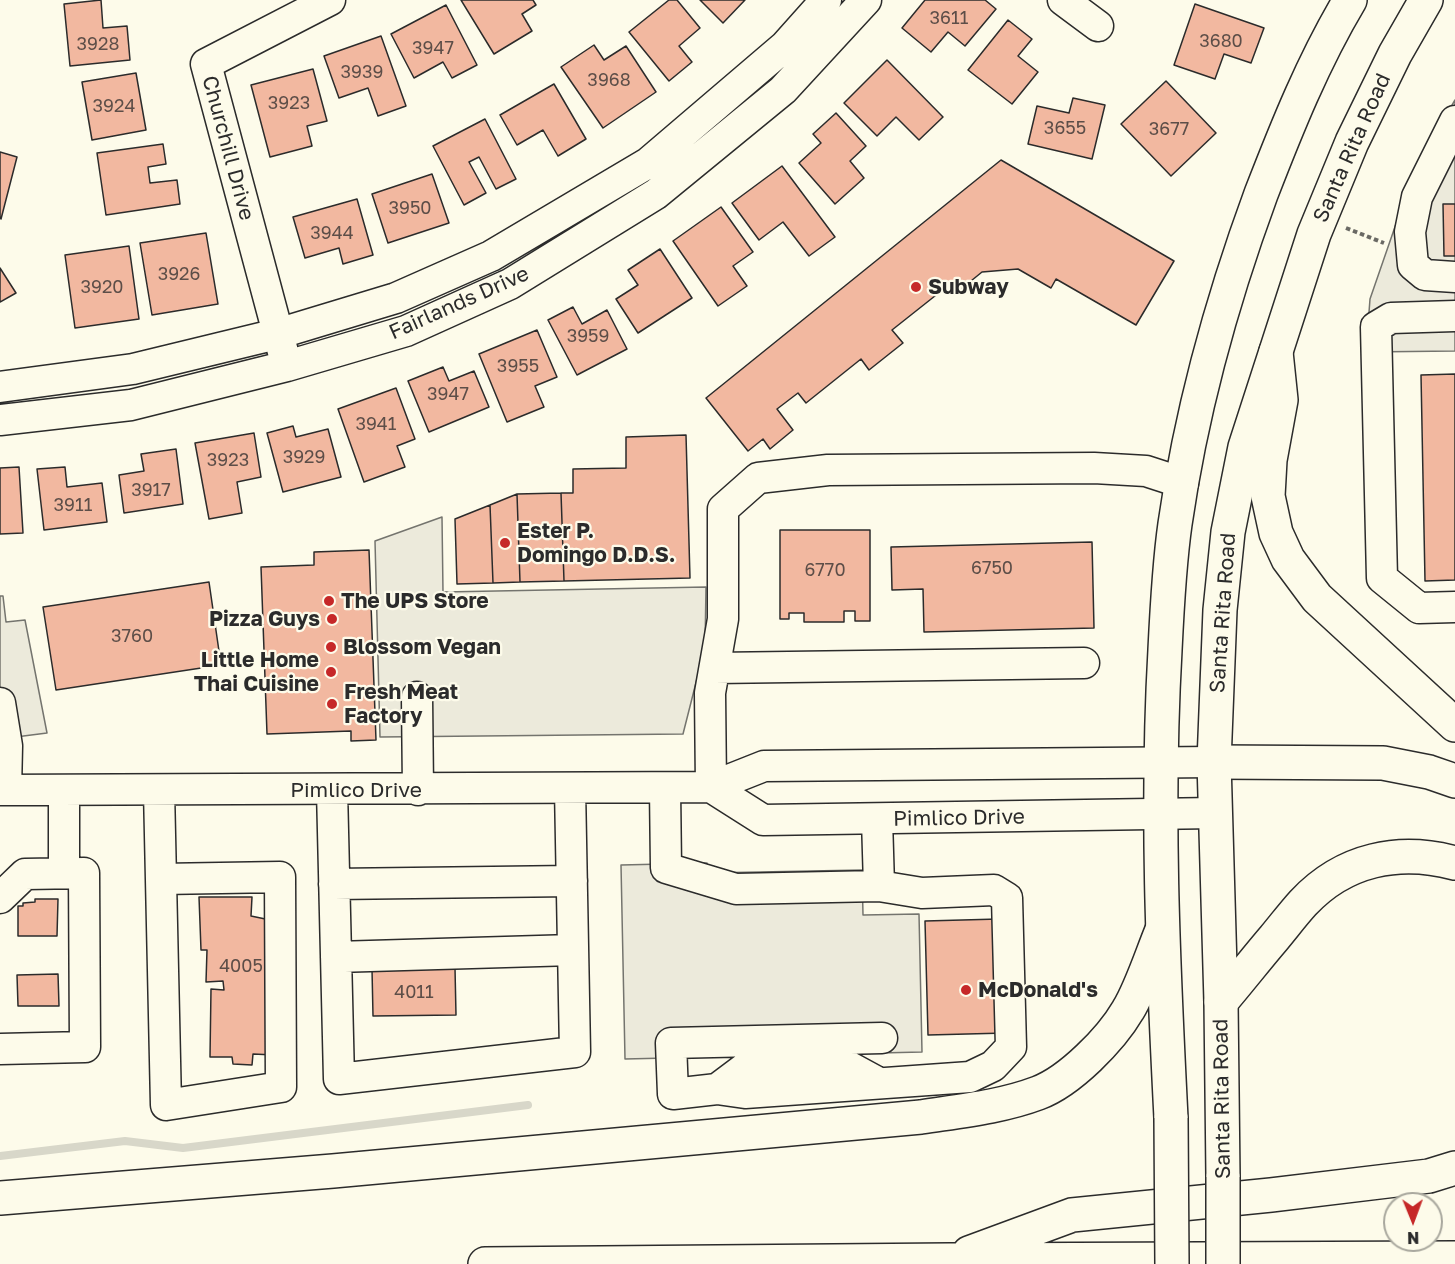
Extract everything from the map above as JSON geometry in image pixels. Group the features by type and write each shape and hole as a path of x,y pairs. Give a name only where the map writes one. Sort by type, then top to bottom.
{"main road":[{"path":"1172,1264 1171,1118 1162,930 1161,708 1175,524 1194,424 1220,316 1250,224 1293,110 1350,0"},
{"name":"Santa Rita Road","path":"1223,1264 1221,1002 1214,762 1220,610 1228,532 1245,447 1314,234 1352,142 1395,54 1426,0"},
{"path":"1276,352 1281,400 1270,460 1268,496 1276,533 1284,550 1290,562 1317,598 1455,725"},
{"path":"1214,762 1383,763 1430,772 1455,781"},
{"path":"1221,1002 1304,901 1329,880 1357,865 1402,855 1439,859 1455,864"},
{"path":"0,1198 380,1167 921,1117 985,1108 1040,1093 1066,1077 1097,1051 1128,1010 1162,930"},
{"path":"950,1260 1072,1215 1417,1178 1455,1168"},
{"path":"485,1264 1455,1258"}],"street":[{"name":"Churchill Drive","path":"287,366 206,64 330,0"},
{"name":"Fairlands Drive","path":"0,387 133,369 277,334 396,298 491,256 648,163 785,46 826,0"},
{"name":"Fairlands Drive","path":"0,420 131,405 287,366 406,331 510,284 656,194 783,90 867,0"},
{"path":"1063,0 1098,26"},
{"path":"1455,121 1417,196 1410,232 1413,265 1425,275 1455,277"},
{"path":"1455,316 1391,318 1376,327 1382,578 1419,608 1455,607"},
{"path":"711,787 710,693 723,619 723,509 758,478 828,470 1094,468 1146,471 1183,483"},
{"path":"715,668 1084,663"},
{"path":"417,697 418,790"},
{"path":"0,703 8,747 3,790"},
{"name":"Pimlico Drive","path":"3,790 711,787 764,766 1214,762"},
{"name":"Pimlico Drive","path":"711,787 763,820 1215,813"},
{"path":"665,788 666,868 736,889 879,886 922,893 994,890 1007,898 1011,1047 993,1066 970,1077 745,1093 717,1089 673,1094 670,1043 882,1038"},
{"path":"332,790 339,1079 575,1052 570,789"},
{"path":"64,790 64,873"},
{"path":"159,790 166,1105 281,1087 280,877 161,879"},
{"path":"877,819 879,886"},
{"path":"0,898 25,874 84,873 85,1047 0,1049"},
{"path":"334,884 572,881"},
{"path":"336,957 573,950"}],"shaded area":[{"path":"1455,100 1455,351 1366,352 1370,299 1415,169"},
{"path":"442,517 443,592 706,587 705,647 683,734 380,737 375,541"},
{"path":"0,596 3,596 6,622 25,620 47,733 0,739"},
{"path":"707,863 708,873 862,870 863,915 919,914 922,1052 625,1059 621,865"}],"building":[{"path":"101,0 103,28 127,26 130,60 70,66 64,4"},
{"path":"461,0 533,0 536,5 522,14 532,31 494,54"},
{"path":"669,0 677,0 700,28 679,46 692,62 669,81 629,32"},
{"path":"700,0 745,0 723,23"},
{"path":"925,0 985,0 996,9 965,46 948,32 931,52 902,28"},
{"path":"1195,4 1264,28 1251,63 1224,54 1215,79 1174,65"},
{"path":"446,5 477,65 452,78 443,62 414,78 391,34"},
{"path":"1008,20 1032,39 1018,56 1038,72 1012,104 968,70"},
{"path":"381,36 406,106 378,116 368,88 339,98 324,56"},
{"path":"594,45 604,60 626,46 656,92 603,128 561,67"},
{"path":"887,60 943,117 919,140 896,117 877,136 844,103"},
{"path":"313,69 327,121 307,126 312,146 270,157 251,85"},
{"path":"136,73 146,130 92,140 82,82"},
{"path":"1166,81 1216,133 1171,176 1121,124"},
{"path":"554,84 586,139 558,156 543,130 517,145 500,115"},
{"path":"1073,98 1105,105 1092,159 1028,144 1037,106 1069,113"},
{"path":"836,113 866,146 850,161 864,178 835,204 799,163 821,143 813,134"},
{"path":"485,119 516,179 496,189 479,157 469,162 486,193 464,205 433,146"},
{"path":"163,144 166,164 148,167 150,183 177,180 180,204 106,215 97,153"},
{"path":"0,152 17,157 1,219 0,218"},
{"path":"1001,160 1174,261 1136,325 1056,279 1051,288 1018,269 982,272 955,294 945,288 892,330 903,343 869,370 861,359 806,403 798,393 777,409 793,430 770,449 763,439 748,451 706,398"},
{"path":"782,166 835,237 809,256 783,222 759,240 732,203"},
{"path":"432,174 449,223 388,243 372,194"},
{"path":"357,199 373,255 343,264 339,248 305,258 293,217"},
{"path":"1443,204 1455,204 1455,256 1444,256"},
{"path":"721,207 753,252 733,266 747,286 718,306 673,241"},
{"path":"206,233 218,304 152,315 140,243"},
{"path":"129,246 139,319 75,328 65,255"},
{"path":"660,249 692,298 638,333 616,299 638,285 628,270"},
{"path":"0,268 16,293 0,302"},
{"path":"573,307 582,324 607,310 627,349 577,375 548,320"},
{"path":"537,330 557,377 535,386 544,407 507,422 479,354"},
{"path":"443,367 449,381 474,371 489,407 429,432 408,381"},
{"path":"1455,374 1455,580 1425,581 1421,375"},
{"path":"396,388 415,439 397,446 405,467 364,482 338,409"},
{"path":"293,426 296,437 328,429 341,477 283,492 267,433"},
{"path":"254,433 261,477 237,482 242,513 209,519 195,443"},
{"path":"686,435 690,578 564,581 561,493 573,493 573,469 626,468 626,437"},
{"path":"176,449 183,504 124,513 119,475 144,471 141,454"},
{"path":"19,467 23,533 0,534 0,468"},
{"path":"65,467 67,487 102,483 107,522 44,530 37,469"},
{"path":"561,493 564,581 520,582 517,494"},
{"name":"Ester P. Domingo D.D.S.","path":"517,494 520,582 493,583 490,505"},
{"path":"490,505 493,583 457,584 455,519"},
{"path":"780,530 870,530 870,621 855,621 855,611 844,611 844,622 804,622 804,613 789,613 789,619 780,619"},
{"path":"1092,542 1094,628 924,632 923,589 892,590 891,547"},
{"path":"369,550 376,740 351,741 351,731 267,734 261,567 314,565 314,552"},
{"path":"209,582 221,665 56,690 43,607"},
{"path":"199,897 252,897 251,916 275,921 274,1055 253,1054 252,1065 233,1064 232,1057 210,1057 211,989 224,990 223,981 206,982 207,950 201,950"},
{"path":"35,899 58,899 57,936 18,936 18,906 35,902"},
{"name":"McDonald's","path":"999,919 1006,1033 928,1035 925,921"},
{"path":"455,968 456,1015 373,1016 372,969"},
{"path":"58,974 59,1006 18,1006 17,975"}],"waterway":[{"path":"0,1156 125,1141 183,1148 528,1105"}],"place":[{"name":"Subway","path":"916,287"},
{"name":"Ester P. Domingo D.D.S.","path":"505,543"},
{"name":"The UPS Store","path":"329,601"},
{"name":"Pizza Guys","path":"332,619"},
{"name":"Blossom Vegan","path":"331,647"},
{"name":"Little Home Thai Cuisine","path":"331,672"},
{"name":"Fresh Meat Factory","path":"332,704"},
{"name":"McDonald's","path":"966,990"}]}
